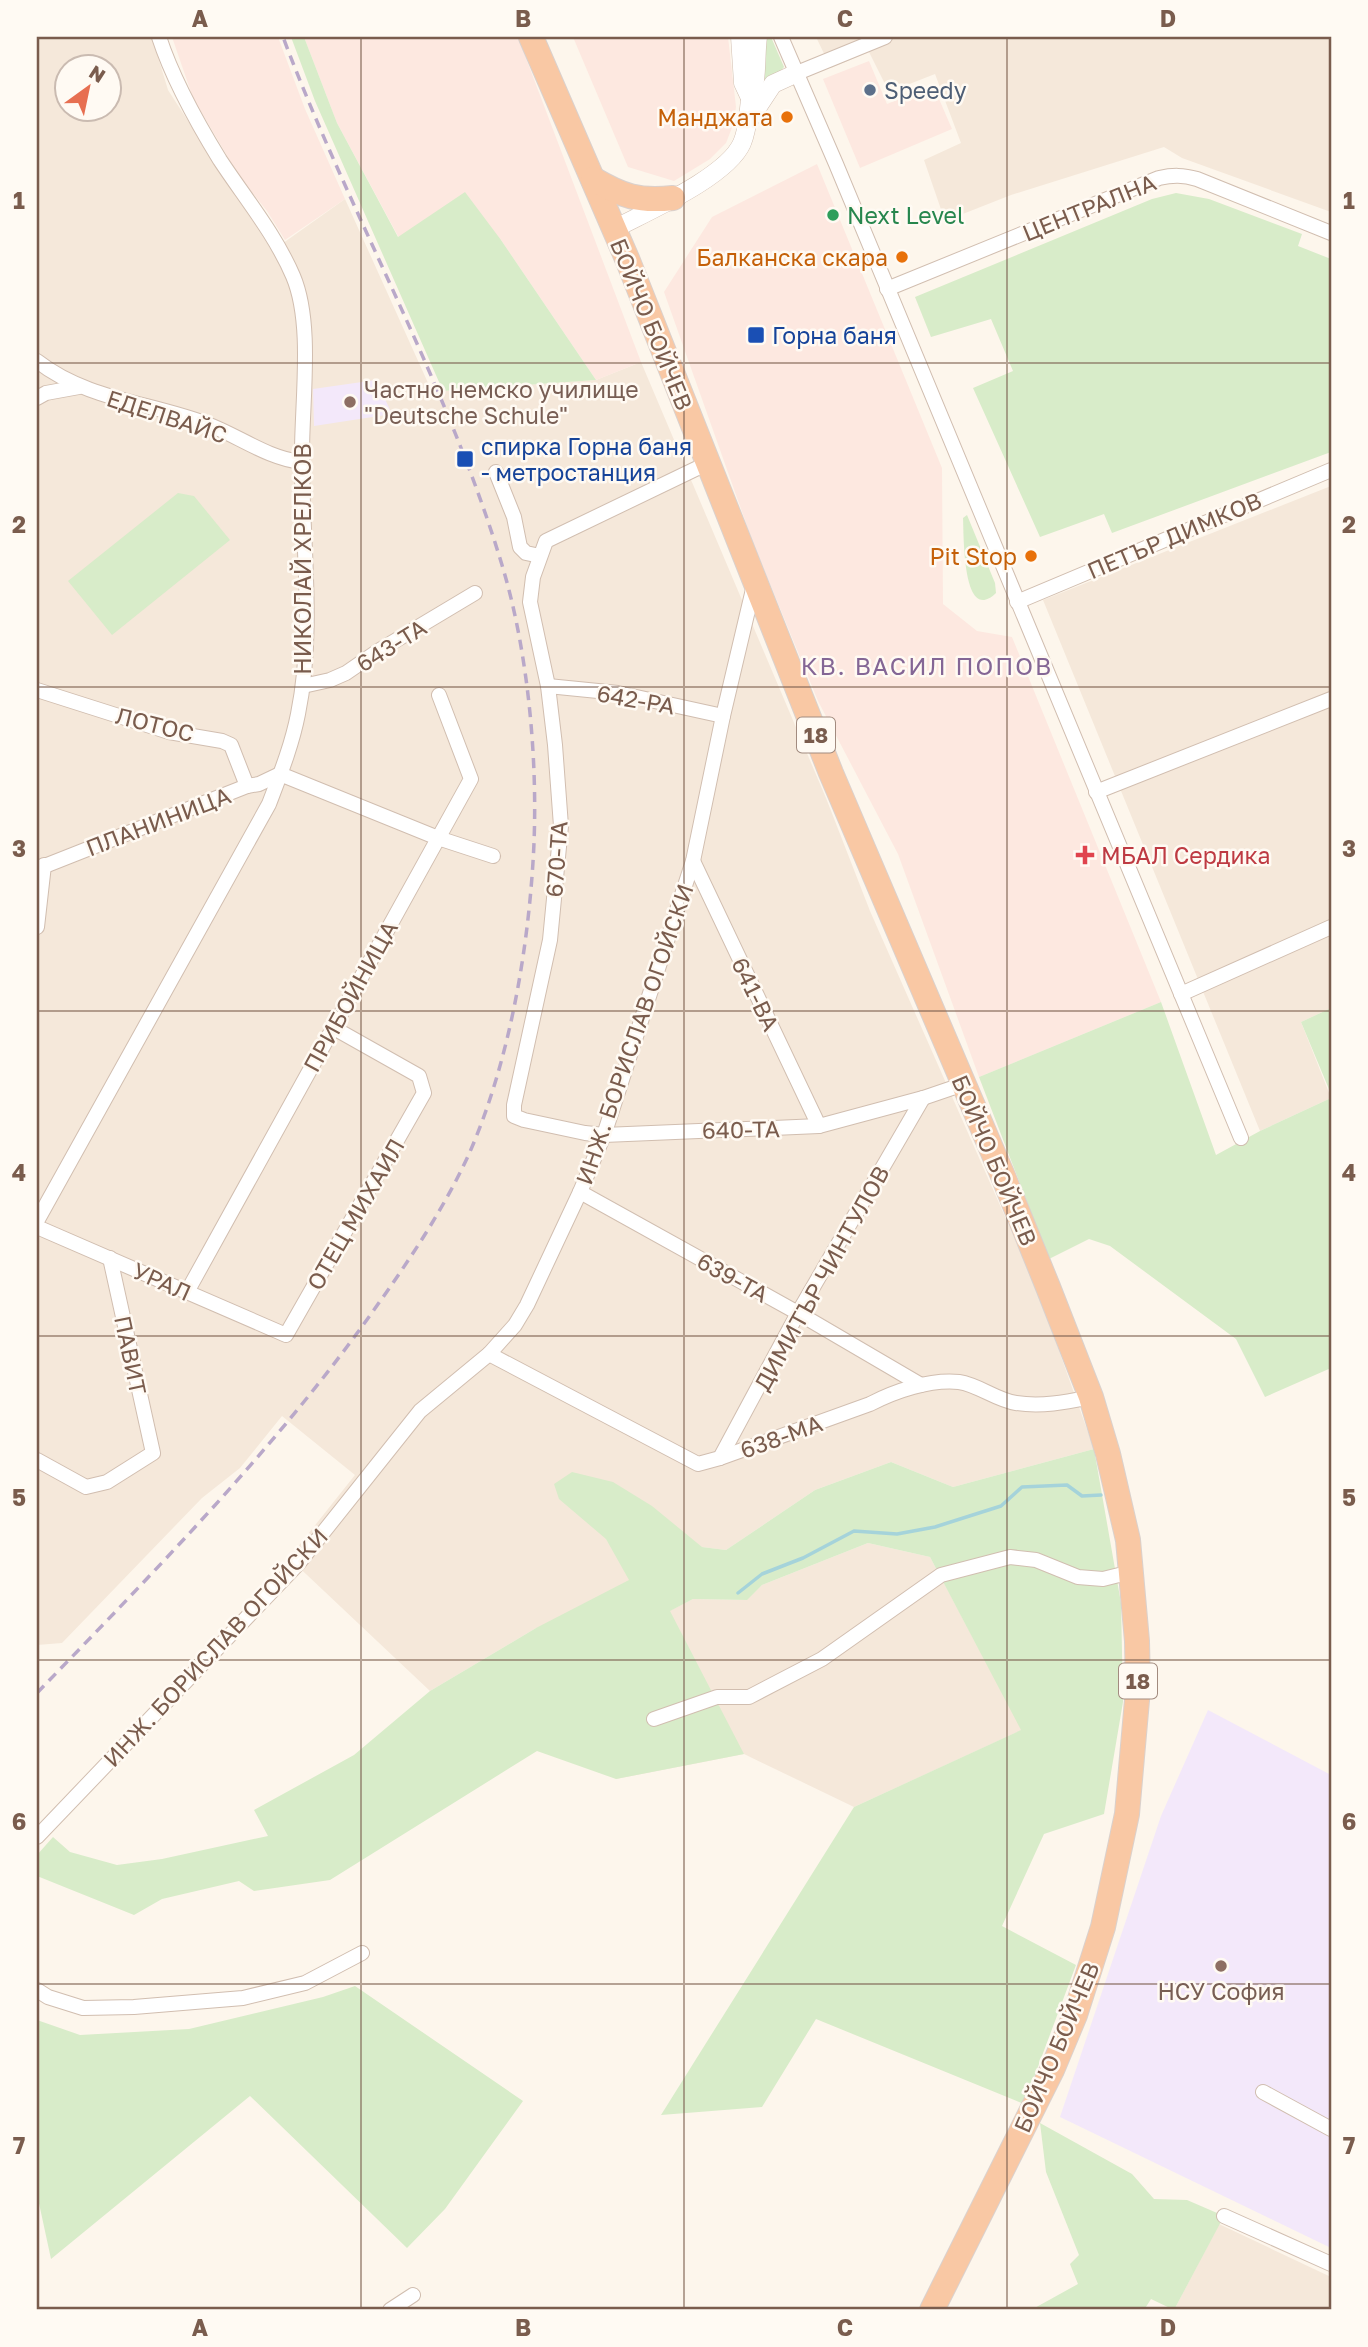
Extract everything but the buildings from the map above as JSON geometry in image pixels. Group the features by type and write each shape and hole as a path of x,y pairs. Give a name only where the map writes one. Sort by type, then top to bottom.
{"highway":[{"name":"БОЙЧО БОЙЧЕВ","path":"531,37 614,229 831,773 1003,1176 1091,1397 1108,1454 1128,1540 1137,1641 1138,1689 1127,1814 1103,1927 1075,2015 1052,2070 932,2310"},
{"path":"593,179 618,193 637,199 673,198"}],"street":[{"name":"НИКОЛАЙ ХРЕЛКОВ","path":"37,1221 259,824 280,774 298,715 303,686 307,578 302,462 304,330 301,303 294,279 277,245 219,158 169,67 159,37"},
{"path":"740,37 743,83 750,98"},
{"path":"614,229 673,198 728,164 742,143 748,122 750,98 755,83 758,37"},
{"path":"781,37 1241,1138"},
{"path":"748,122 773,84 884,37"},
{"name":"ЦЕНТРАЛНА","path":"887,289 1171,175 1197,179 1331,233"},
{"name":"ЕДЕЛВАЙС","path":"37,361 79,387 208,425 283,459 302,462"},
{"path":"37,398 46,393 79,387"},
{"path":"496,472 514,517 520,547 526,553 540,556 546,541 708,463"},
{"name":"ПЕТЪР ДИМКОВ","path":"1017,602 1331,470"},
{"name":"670-ТА","path":"514,1116 514,1105 550,940 561,826 548,686 530,602 533,577 540,556"},
{"name":"ИНЖ. БОРИСЛАВ ОГОЙСКИ","path":"37,1837 298,1564 420,1411 489,1354 515,1325 527,1305 604,1135 693,861 755,581"},
{"name":"643-ТА","path":"303,686 346,673 475,593"},
{"name":"642-РА","path":"548,686 618,693 723,716"},
{"name":"ЛОТОС","path":"37,690 169,732 231,745 247,786"},
{"name":"ПРИБОЙНИЦА","path":"187,1292 471,779 439,695"},
{"path":"1096,792 1331,699"},
{"path":"280,774 438,838 493,856"},
{"name":"ПЛАНИНИЦА","path":"41,867 280,774"},
{"name":"641-ВА","path":"693,861 819,1126"},
{"path":"37,927 41,867"},
{"path":"1181,994 1331,927"},
{"name":"ОТЕЦ МИХАИЛ","path":"286,1335 424,1093 419,1076 332,1027"},
{"name":"640-ТА","path":"514,1116 536,1123 604,1135 819,1126 964,1084"},
{"name":"ДИМИТЪР ЧИНТУЛОВ","path":"720,1458 923,1098"},
{"name":"639-ТА","path":"580,1192 921,1385"},
{"name":"УРАЛ","path":"37,1227 286,1335"},
{"name":"ПАВИТ","path":"37,1460 86,1487 107,1482 153,1453 110,1258"},
{"name":"638-МА","path":"489,1354 698,1464 870,1404 892,1393 921,1385 959,1382 1013,1402 1036,1404 1058,1404 1091,1397"},
{"path":"654,1718 717,1697 749,1697 822,1659 941,1575 1010,1557 1036,1560 1078,1577 1103,1579 1131,1572"},
{"path":"37,1990 48,1997 83,2008 134,2007 243,1998 305,1983 362,1953"},
{"path":"1263,2092 1331,2129"},
{"path":"1224,2216 1331,2264"},
{"path":"390,2310 412,2295"}],"shaded area":[{"path":"37,37 152,37 168,90 272,251 345,199 433,394 443,391 596,380 641,362 826,798 870,911 1037,1289 1094,1449 953,1487 891,1462 815,1490 726,1550 702,1547 669,1611 693,1599 746,1600 762,1585 868,1543 930,1557 1022,1730 854,1807 744,1754 616,1779 536,1628 430,1691 289,1558 355,1475 282,1416 240,1468 202,1498 62,1643 37,1645"},
{"path":"172,37 278,37 305,109 345,199 285,240 267,211 239,176 193,98"},
{"path":"304,37 518,37 641,362 596,380 501,240 399,238 337,123"},
{"path":"573,37 728,37 736,107 726,143 710,159 674,181 628,167"},
{"path":"816,37 1331,37 1331,212 1182,158 1164,147 1011,195 945,221 924,160 961,143 935,74 889,92 869,52 831,68"},
{"path":"869,61 887,104 933,85 952,129 860,168 823,79"},
{"path":"817,164 942,468 943,604 977,631 1012,637 1161,1002 979,1077 898,854 818,701 752,540 664,292 712,217"},
{"name":"Частно немско училище \"Deutsche Schule\"","path":"376,380 392,414 314,426 313,389"},
{"path":"1331,486 1331,1008 1301,1022 1331,1098 1260,1131 1043,600"},
{"name":"НСУ София","path":"1208,1710 1331,1775 1331,2248 1060,2117 1161,1816"},
{"path":"1219,2224 1331,2277 1331,2310 1174,2310"}],"green space":[{"path":"291,37 304,37 337,123 398,237 465,192 596,380 443,391 315,101"},
{"path":"763,37 771,37 784,67 770,76 763,87"},
{"path":"1176,193 1209,199 1302,234 1298,246 1331,259 1331,452 1112,533 1104,514 1040,537 973,388 1013,371 991,319 931,337 915,297 1152,199"},
{"path":"178,493 194,496 230,540 112,635 68,581"},
{"path":"967,515 995,583 996,593 985,600 977,597 967,574 963,518"},
{"path":"1161,1002 1216,1155 1331,1098 1331,1368 1265,1397 1236,1339 1110,1246 1089,1239 1049,1259 979,1077"},
{"path":"1331,1008 1331,1094 1301,1022"},
{"path":"1094,1449 1121,1603 1123,1702 1104,1814 1044,1834 1002,1926 1076,1965 1024,2104 816,2019 762,2107 661,2115 854,1807 1021,1730 930,1557 868,1543 762,1585 747,1600 693,1599 670,1611 744,1754 616,1779 537,1751 330,1880 254,1891 239,1881 162,1899 134,1915 37,1876 37,1855 53,1837 70,1852 117,1865 162,1859 268,1836 254,1810 354,1755 430,1691 536,1628 629,1580 606,1539 559,1499 554,1484 572,1472 613,1482 652,1506 702,1547 726,1550 815,1490 891,1462 953,1487"},
{"path":"355,1986 523,2101 445,2209 407,2248 250,2096 51,2259 37,2194 37,2020 80,2035 189,2029 323,1997"},
{"path":"1040,2123 1132,2174 1154,2199 1187,2200 1224,2216 1174,2310 1151,2299 1144,2310 1031,2310 1078,2284 1070,2264 1079,2255 1046,2172"}],"waterway":[{"path":"738,1593 762,1574 803,1558 854,1531 897,1534 935,1527 1001,1506 1022,1487 1067,1485 1082,1496 1101,1495"}],"railway":[{"path":"37,1693 208,1513 290,1419 366,1321 435,1219 469,1154 495,1084 513,1011 526,936 533,862 533,751 519,636 502,565 454,430 309,103 283,37"}],"place":[{"name":"Speedy","path":"870,90"},
{"name":"Манджата","path":"787,117"},
{"name":"Next Level","path":"833,215"},
{"name":"Балканска скара","path":"902,257"},
{"name":"Горна баня","path":"756,335"},
{"name":"Частно немско училище \"Deutsche Schule\"","path":"350,402"},
{"name":"спирка Горна баня - метростанция","path":"465,459"},
{"name":"Pit Stop","path":"1031,556"},
{"name":"МБАЛ Сердика","path":"1085,855"},
{"name":"НСУ София","path":"1221,1966"}],"district":[{"name":"КВ. ВАСИЛ ПОПОВ","path":"927,665"}]}
